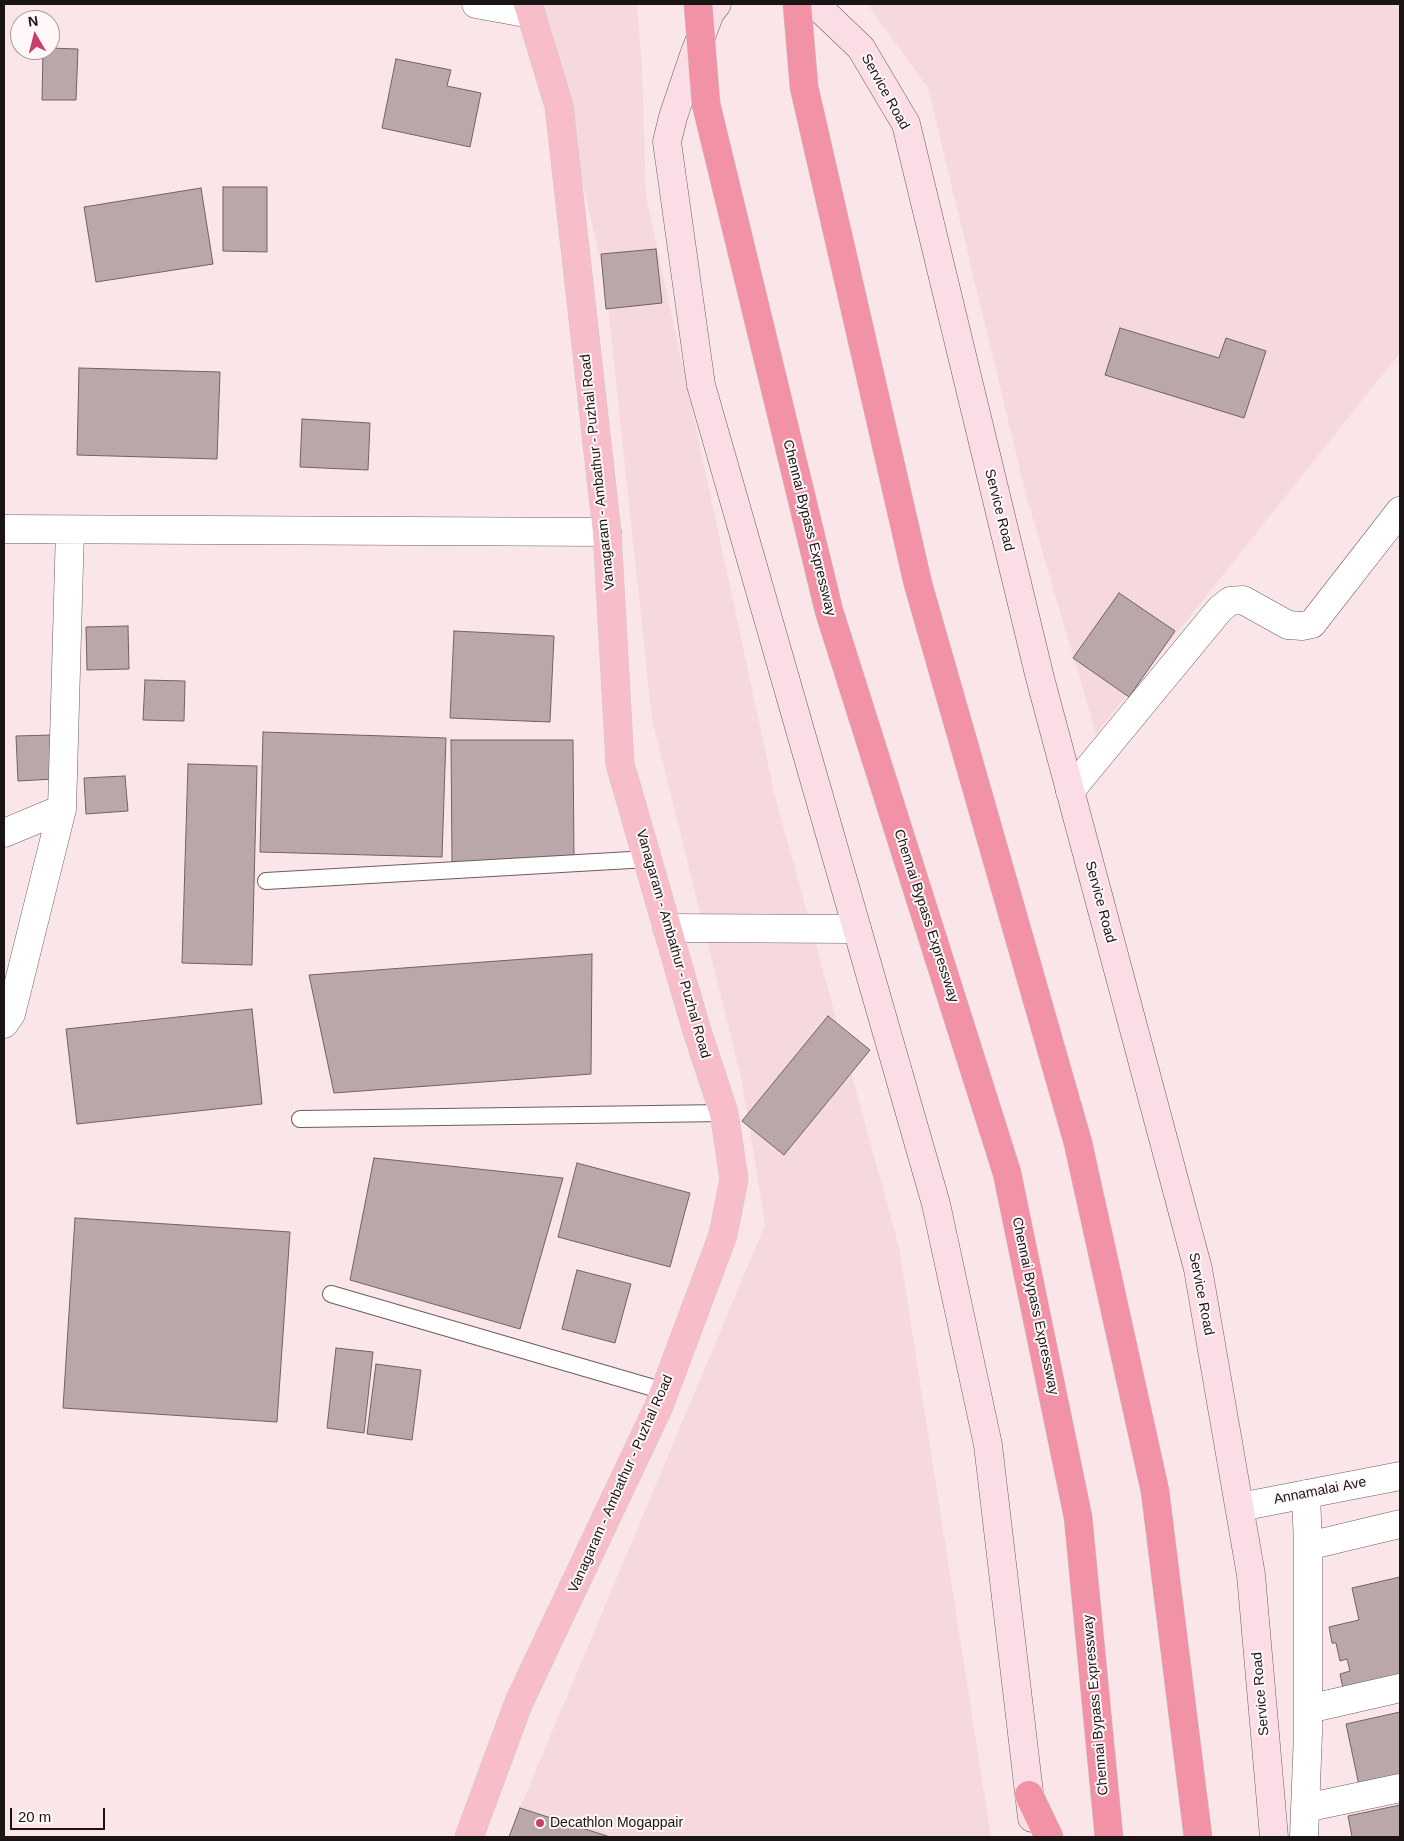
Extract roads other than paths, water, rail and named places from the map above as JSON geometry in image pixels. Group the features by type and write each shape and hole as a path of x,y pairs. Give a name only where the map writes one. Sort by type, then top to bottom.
{"highway":[{"name":"Chennai Bypass Expressway","path":"698,4 706,104 829,611 1007,1173 1078,1518 1109,1837"},
{"path":"797,4 804,87 918,584 1078,1143 1155,1491 1198,1837"},
{"path":"1029,1795 1049,1837"}],"main road":[{"name":"Vanagaram - Ambathur - Puzhal Road","path":"469,1837 520,1702 659,1406 723,1235 734,1180 724,1113 696,1028 620,764 607,532 559,106 530,9"}],"street":[{"path":"476,4 530,9"},
{"path":"717,4 710,13 694,55 667,142 701,385 936,1204 988,1445 1034,1837"},
{"name":"Service Road","path":"815,4 861,48 906,124 1040,678 1198,1269 1251,1575 1274,1837"},
{"path":"1070,791 1220,609 1230,601 1243,600 1288,625 1302,626 1312,624 1400,511"},
{"path":"4,529 607,532"},
{"path":"4,1024 11,1014 62,809 70,530"},
{"path":"4,833 62,809"},
{"path":"667,928 857,929"},
{"name":"Annamalai Ave","path":"1240,1507 1400,1476"},
{"path":"1304,1837 1308,1709 1308,1546 1306,1494"},
{"path":"1308,1546 1400,1524"},
{"path":"1308,1709 1400,1688"},
{"path":"1305,1808 1400,1788"}],"lane":[{"path":"266,881 648,859"},
{"path":"300,1119 724,1113"},
{"path":"331,1294 664,1391"}],"place":[{"name":"Decathlon Mogappair","path":"540,1823"}]}
